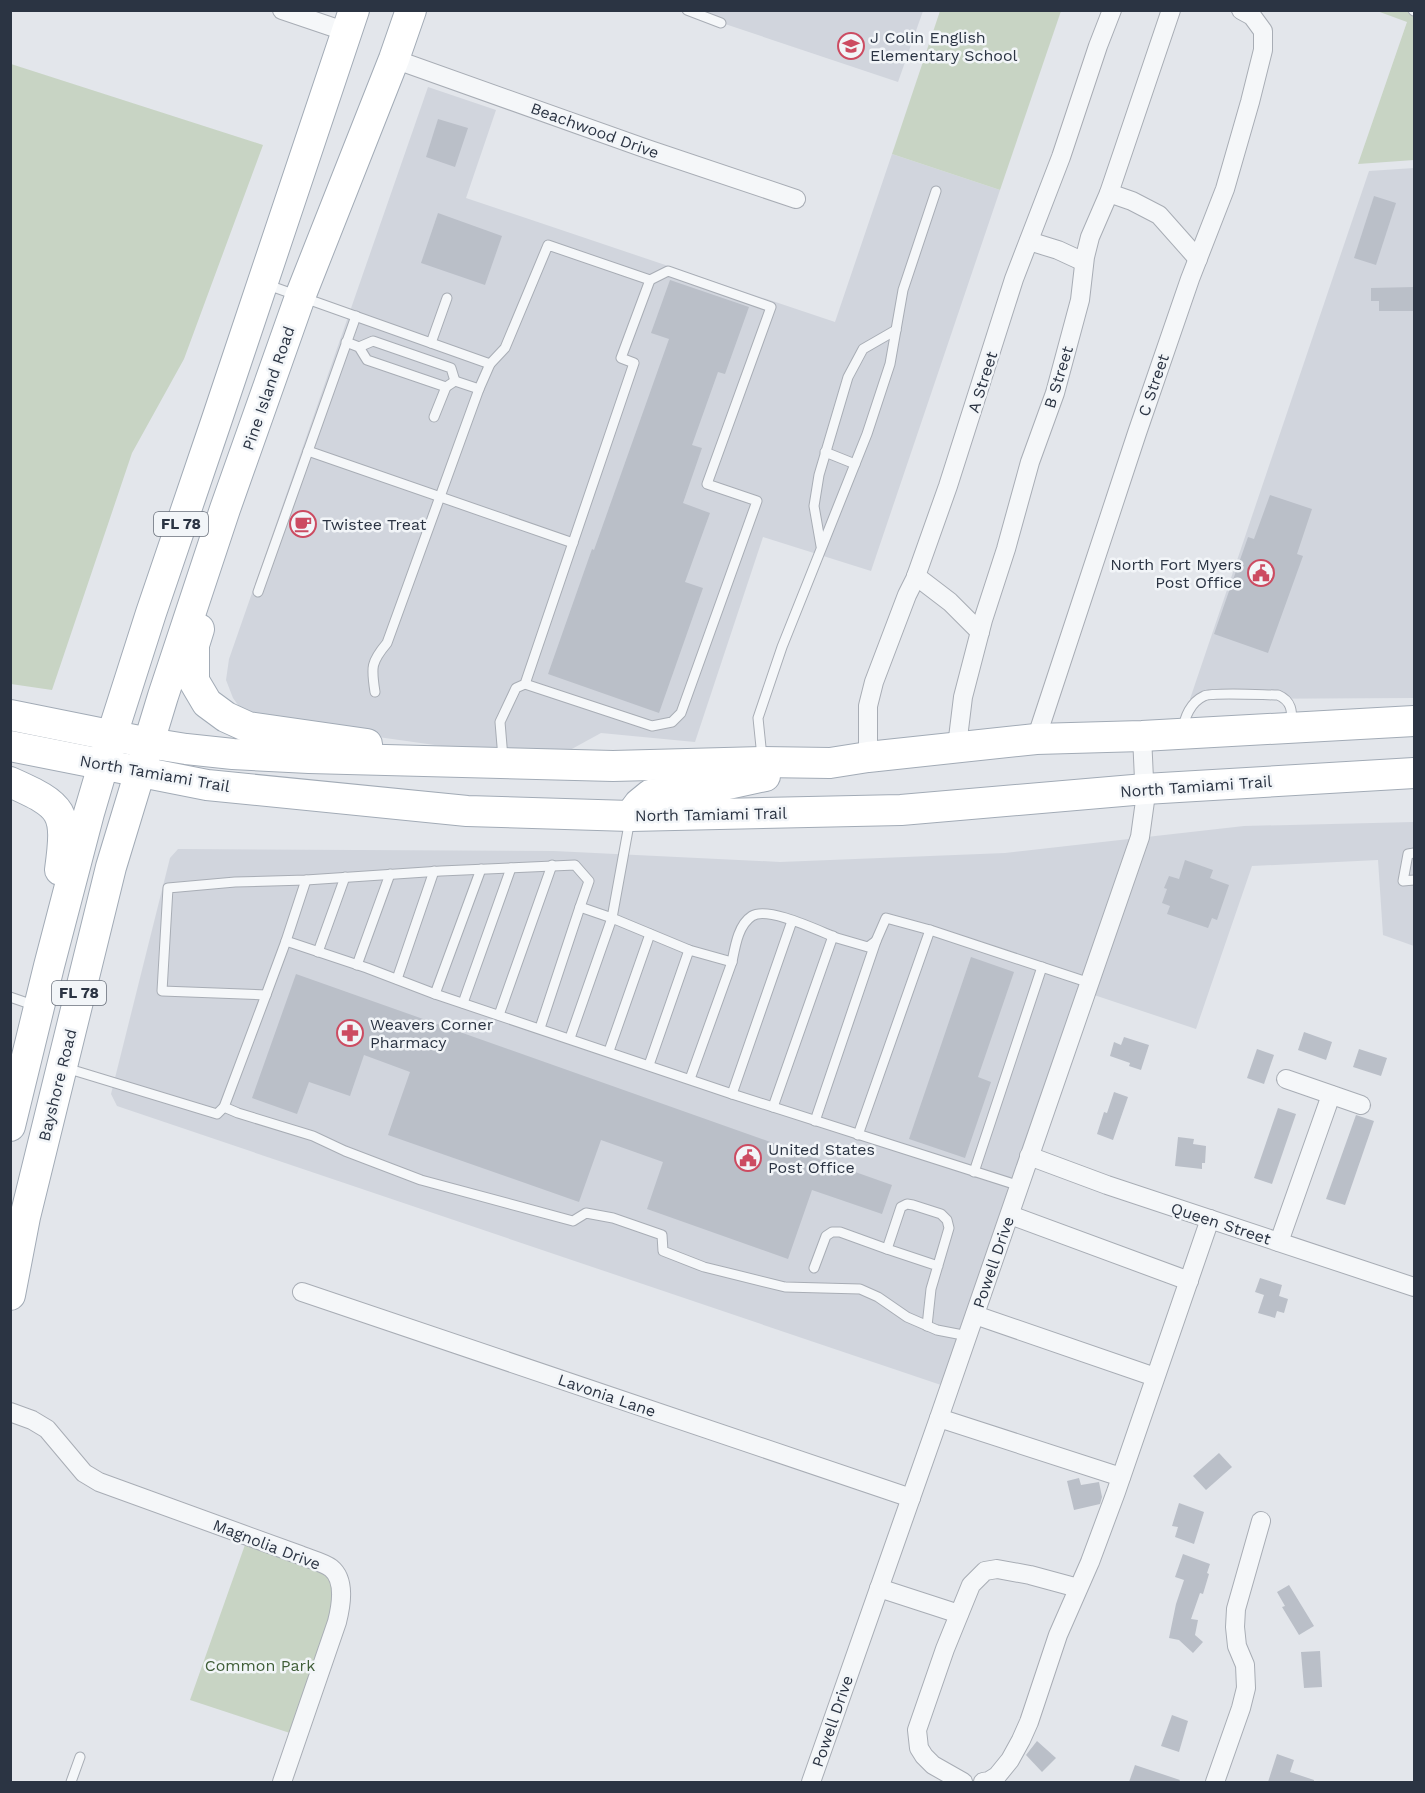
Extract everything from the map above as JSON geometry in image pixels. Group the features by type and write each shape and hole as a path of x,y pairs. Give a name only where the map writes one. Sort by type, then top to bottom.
{"main road":[{"name":"Pine Island Road","path":"140,772 225,509 300,297 394,59 411,10"},
{"name":"FL 78","path":"10,1126 49,966 112,735 350,21"},
{"path":"225,509 211,586 194,645 194,681 207,703 226,717 248,727 504,763"},
{"name":"North Tamiami Trail","path":"10,715 186,749 233,754 613,766 762,762 830,763 957,746 1036,739 1142,736 1414,721"},
{"name":"North Tamiami Trail","path":"10,746 207,785 455,810 630,816 901,810 1145,789 1414,773"},
{"path":"630,816 650,795 714,787 830,763"},
{"name":"Bayshore Road","path":"10,1295 25,1217 111,867 140,772"},
{"path":"10,782 42,796 52,803 60,814 64,840 49,966"}],"street":[{"path":"282,10 350,21"},
{"name":"A Street","path":"868,757 868,706 882,660 916,576 948,486 1014,279 1112,10"},
{"name":"B Street","path":"957,746 963,697 1030,462 1058,381 1080,300 1084,262 1090,237 1109,194 1170,10"},
{"name":"C Street","path":"1036,739 1137,433 1225,189 1250,102 1263,50 1263,31 1252,16 1241,10"},
{"name":"Beachwood Drive","path":"394,59 646,149 796,199"},
{"path":"1109,194 1132,201 1159,215 1198,259"},
{"path":"1029,241 1058,250 1084,262"},
{"path":"916,576 950,602 980,632"},
{"name":"Powell Drive","path":"811,1782 1140,837 1145,789 1142,736"},
{"path":"1286,1079 1361,1105"},
{"path":"1279,1242 1331,1095"},
{"name":"Queen Street","path":"1029,1156 1414,1287"},
{"path":"1010,1215 1189,1281"},
{"path":"983,1782 997,1776 1010,1760 1021,1740 1058,1635 1090,1562 1121,1477 1210,1219"},
{"name":"Lavonia Lane","path":"302,1292 910,1498"},
{"path":"975,1316 1155,1377"},
{"name":"Magnolia Drive","path":"10,1412 32,1420 47,1429 84,1473 99,1482 332,1568 341,1585 338,1622 282,1782"},
{"path":"939,1418 1121,1477"},
{"path":"1215,1782 1241,1708 1245,1688 1245,1665 1237,1646 1234,1627 1236,1609 1261,1521"},
{"path":"963,1782 933,1765 919,1748 917,1730 945,1649 971,1585 985,1570 997,1569 1012,1570 1078,1588"},
{"path":"879,1588 959,1614"}],"lane":[{"path":"687,10 721,23"},
{"path":"762,762 758,718 782,647 867,434 890,364 903,290 936,190"},
{"path":"375,692 372,674 375,657 387,643 479,389 490,364 505,348 548,245 650,280"},
{"path":"504,763 500,722 516,688 525,684 652,726 672,722 681,713 757,501 708,484 771,307 668,271 650,280 621,358 634,363 525,684"},
{"path":"263,284 490,364"},
{"path":"431,343 447,298"},
{"path":"258,592 356,316"},
{"path":"821,546 814,506 825,452 848,377 863,350 896,330"},
{"path":"359,347 373,341 451,368 455,381"},
{"path":"346,342 359,347 367,360 446,387"},
{"path":"455,381 479,389"},
{"path":"434,417 446,387 455,381"},
{"path":"308,451 573,543"},
{"path":"825,452 855,464"},
{"path":"1182,734 1187,714 1195,702 1205,695 1278,694 1285,698 1292,708 1292,728"},
{"path":"570,1038 612,918 630,816"},
{"path":"1414,854 1408,854 1403,881 1414,880"},
{"path":"499,1015 552,865"},
{"path":"266,995 162,991 168,888 481,868 574,865 589,881 540,1028"},
{"path":"435,994 481,868"},
{"path":"463,1003 511,868"},
{"path":"397,980 434,871"},
{"path":"357,965 390,874"},
{"path":"318,952 345,877"},
{"path":"62,1067 217,1114 224,1107 286,941 306,880"},
{"path":"580,907 690,950 732,962"},
{"path":"690,1079 732,962 739,935 746,921 755,914 769,914 868,946 876,941"},
{"path":"815,1121 876,941 886,918 930,930 1090,983"},
{"path":"732,1094 792,921"},
{"path":"858,1135 930,930"},
{"path":"609,1051 650,934"},
{"path":"773,1107 833,936"},
{"path":"286,941 732,1094 1020,1186"},
{"path":"649,1065 690,950"},
{"path":"974,1172 1042,967"},
{"path":"10,998 39,1007"},
{"path":"224,1107 313,1136 345,1151 421,1180 573,1221 586,1213 613,1218 662,1235 663,1251 704,1267 785,1287 860,1289 927,1326 968,1336"},
{"path":"887,1249 901,1208 907,1204 941,1214 947,1220 949,1228 931,1289 927,1326"},
{"path":"814,1268 826,1236 832,1232 840,1232 938,1266"},
{"path":"71,1782 80,1757"}],"shaded area":[{"name":"J Colin English Elementary School","path":"686,11 923,11 898,82"},
{"path":"428,87 496,110 466,198 835,322 892,154 1000,190 871,571 763,537 695,742 601,733 559,756 456,748 251,719 245,715 233,698 226,680 229,659"},
{"path":"1414,168 1414,698 1190,699 1369,171"},
{"path":"1414,822 1414,946 1383,935 1378,860 1252,866 1196,1029 1088,993 1022,1154 941,1385 117,1106 111,1094 170,858 178,849 554,851 780,862 1005,853 1244,826"}],"green space":[{"path":"940,11 1061,11 1000,190 892,154"},
{"path":"1377,11 1414,11 1414,160 1358,164 1407,22"},
{"path":"11,64 263,145 184,359 132,453 52,690 11,684"},
{"name":"Common Park","path":"246,1542 324,1572 335,1589 335,1600 293,1734 190,1700"}],"building":[{"path":"438,119 468,128 455,167 426,157"},
{"path":"1374,196 1396,203 1376,265 1354,258"},
{"path":"438,213 502,236 485,285 421,263"},
{"path":"670,280 749,307 725,374 718,372 692,445 702,448 683,503 710,513 685,582 703,588 659,713 548,674 669,339 651,333"},
{"path":"1414,287 1414,311 1379,311 1379,301 1371,301 1371,288"},
{"path":"1270,495 1312,509 1297,554 1303,556 1268,653 1214,634 1248,537 1254,539"},
{"path":"1185,860 1213,870 1210,878 1229,885 1217,920 1212,918 1208,928 1167,914 1170,906 1162,903 1167,889 1164,888 1169,876 1179,879"},
{"path":"971,957 1014,972 978,1077 991,1082 965,1158 909,1139"},
{"path":"296,974 892,1185 882,1214 812,1190 788,1259 647,1209 663,1162 601,1140 579,1202 388,1135 410,1072 364,1055 350,1096 309,1082 297,1114 252,1098"},
{"path":"1304,1032 1332,1042 1326,1060 1298,1050"},
{"path":"1124,1037 1149,1045 1141,1070 1129,1066 1130,1063 1110,1056 1114,1042 1121,1045"},
{"path":"1257,1049 1274,1055 1264,1084 1247,1078"},
{"path":"1359,1049 1387,1058 1381,1076 1353,1067"},
{"path":"1114,1092 1128,1097 1113,1140 1097,1134"},
{"path":"1278,1108 1296,1114 1272,1184 1254,1178"},
{"path":"1356,1115 1374,1121 1345,1205 1326,1199"},
{"path":"1178,1137 1194,1139 1193,1144 1206,1146 1205,1163 1202,1163 1202,1169 1175,1166"},
{"path":"1260,1278 1282,1285 1279,1296 1288,1299 1284,1313 1277,1311 1275,1318 1258,1313 1264,1295 1255,1292"},
{"path":"1219,1453 1232,1467 1206,1490 1193,1476"},
{"path":"1079,1478 1081,1485 1099,1482 1102,1497 1100,1504 1074,1510 1067,1481"},
{"path":"1179,1503 1204,1512 1194,1544 1175,1537 1178,1527 1172,1526"},
{"path":"1183,1554 1210,1564 1203,1594 1200,1593 1191,1619 1198,1620 1195,1635 1203,1642 1193,1653 1179,1640 1169,1638 1184,1580 1175,1577"},
{"path":"1289,1585 1314,1626 1299,1635 1282,1607 1285,1606 1277,1592"},
{"path":"1320,1651 1322,1687 1304,1688 1301,1652"},
{"path":"1172,1715 1188,1721 1179,1752 1161,1746"},
{"path":"1037,1741 1056,1758 1042,1772 1026,1755"},
{"path":"1277,1754 1294,1760 1290,1772 1314,1780 1314,1782 1268,1782"},
{"path":"1135,1765 1180,1780 1179,1782 1129,1782"}],"place":[{"name":"J Colin English Elementary School","path":"851,46"},
{"name":"Twistee Treat","path":"303,524"},
{"name":"North Fort Myers Post Office","path":"1261,573"},
{"name":"Weavers Corner Pharmacy","path":"350,1033"},
{"name":"United States Post Office","path":"748,1158"}]}
